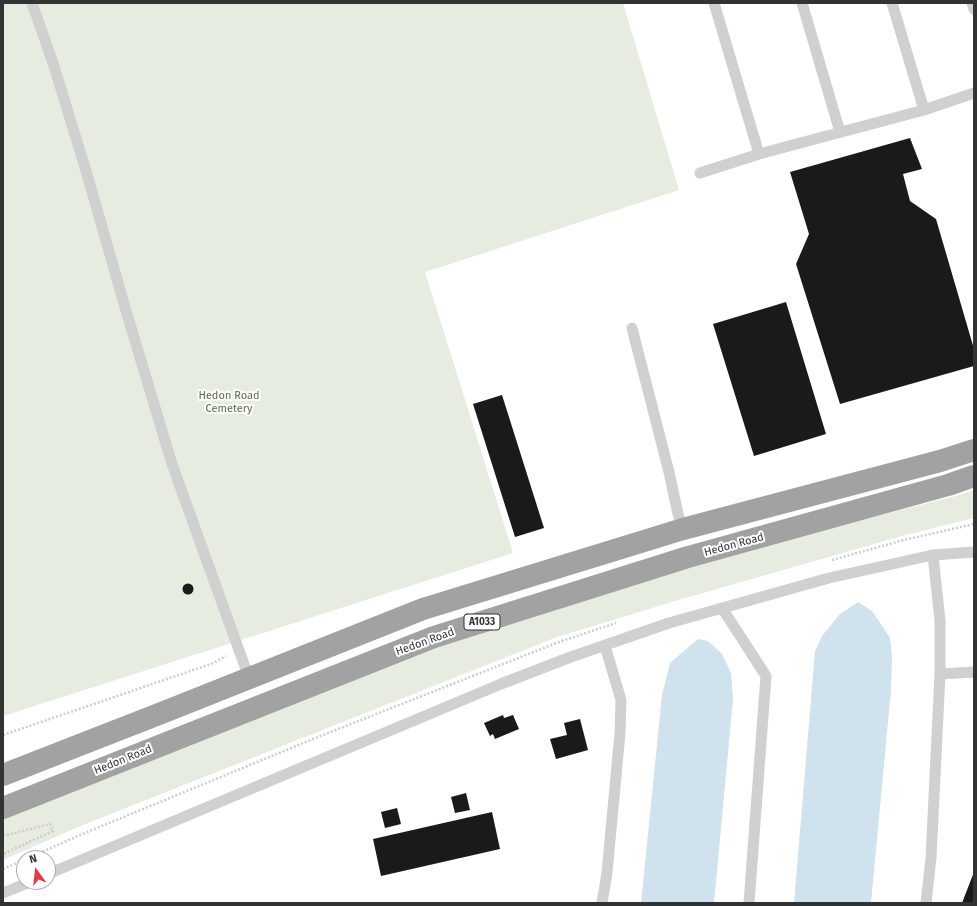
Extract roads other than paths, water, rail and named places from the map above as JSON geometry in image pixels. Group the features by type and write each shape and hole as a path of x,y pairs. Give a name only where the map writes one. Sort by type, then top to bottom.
{"highway":[{"path":"3,775 423,609 682,529 940,461 974,450"},
{"name":"Hedon Road","path":"3,808 434,637 688,558 948,485 974,476"}],"lane":[{"path":"32,3 87,174 172,464 249,678"},
{"path":"714,3 759,154"},
{"path":"802,3 840,132"},
{"path":"892,3 924,110"},
{"path":"972,3 974,9"},
{"path":"700,173 759,154 924,110 974,93"},
{"path":"632,328 682,529"},
{"path":"56,871 501,684 568,658 669,623 829,578 933,555 974,552"},
{"path":"926,903 931,858 940,674 940,622 933,555"},
{"path":"722,608 766,676 749,903"},
{"path":"602,903 607,873 620,733 621,700 605,646"},
{"path":"940,674 974,672"},
{"path":"3,893 16,888"}],"water":[{"path":"858,602 872,611 890,638 892,655 891,690 871,903 794,903 815,651 822,636 840,614"},
{"path":"698,639 708,641 722,654 731,673 733,699 714,903 641,903 662,695 670,663"}],"park label":[{"name":"Hedon Road Cemetery","path":"229,402"}]}
